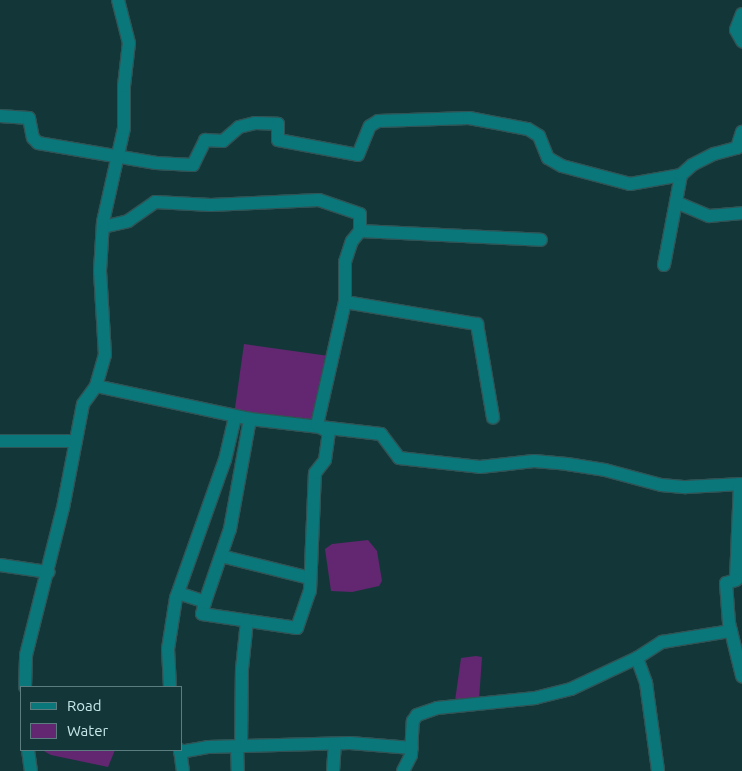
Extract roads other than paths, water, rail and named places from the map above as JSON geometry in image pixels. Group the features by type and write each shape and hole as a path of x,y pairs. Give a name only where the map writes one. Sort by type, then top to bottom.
{"street":[{"path":"25,686 26,655 48,572 83,404 96,386 105,355 100,324 103,226 124,128 124,86 129,43 118,0"},
{"path":"742,14 736,30 742,41"},
{"path":"0,116 29,118 33,138 38,143 156,163 193,165 205,140 223,141 239,127 255,123 278,124 278,140 358,155 370,126 378,121 469,118 528,129 538,136 548,158 562,166 630,184 681,174 692,165 714,154 737,148 742,132"},
{"path":"664,265 678,203 681,174"},
{"path":"103,226 128,221 155,202 211,205 319,200 360,214 360,231 352,241 345,262 346,302 314,425"},
{"path":"678,203 709,216 742,214"},
{"path":"360,231 541,240"},
{"path":"346,302 477,324 493,418"},
{"path":"96,386 250,420 314,425 381,434 399,458 480,467 534,461 567,464 605,470 661,485 686,488 741,484 739,579 726,583 731,631 742,676"},
{"path":"170,686 168,649 178,593 220,476 236,416"},
{"path":"250,420 230,529 202,614 297,628 310,591 315,473 326,460 329,432 314,425"},
{"path":"0,441 76,440"},
{"path":"221,556 310,578"},
{"path":"0,565 48,572"},
{"path":"178,593 205,602"},
{"path":"238,771 242,669 247,621"},
{"path":"403,771 412,748 413,721 430,710 535,698 571,689 637,658 669,640 731,631"},
{"path":"637,658 646,683 658,771"},
{"path":"333,771 335,745"},
{"path":"182,751 240,747 335,745 412,748"},
{"path":"28,751 31,771"},
{"path":"180,751 183,771"}],"water":[{"path":"244,344 325,355 316,422 235,410"},
{"path":"368,540 377,551 382,581 379,586 352,592 331,591 325,549 332,544"},
{"path":"482,657 479,700 455,701 461,658"},
{"path":"44,751 115,751 108,767 51,755"}]}
